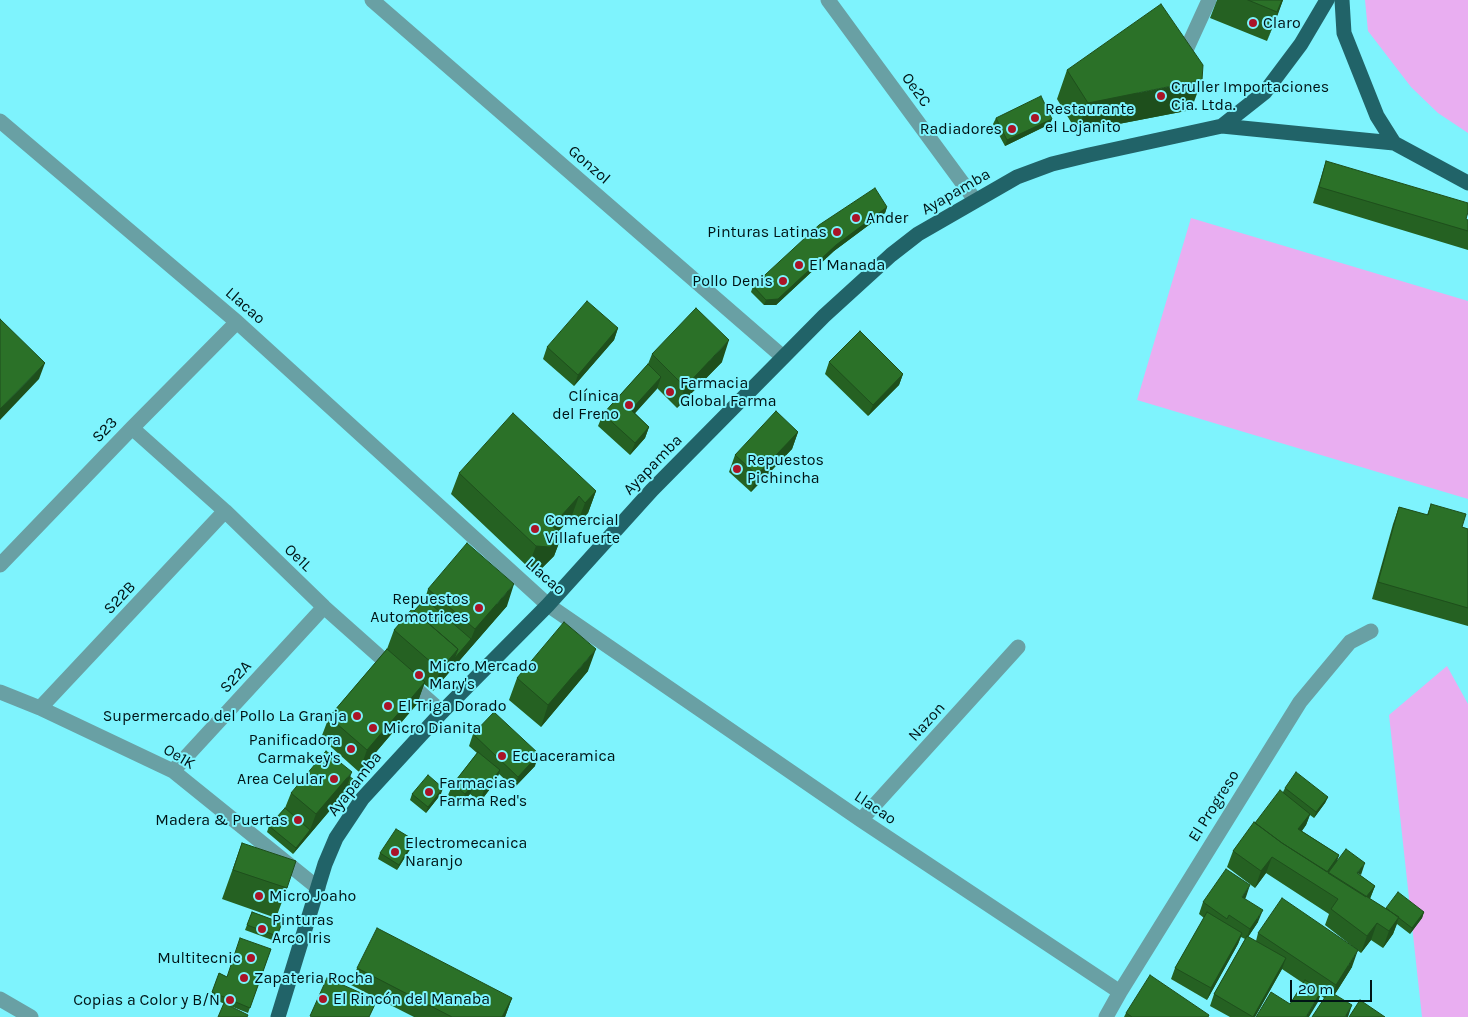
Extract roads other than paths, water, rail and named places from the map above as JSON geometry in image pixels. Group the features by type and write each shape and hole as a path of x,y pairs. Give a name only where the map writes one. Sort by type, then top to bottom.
{"main road":[{"name":"Ayapamba","path":"1222,126 1265,92 1301,44 1327,0"},
{"path":"1342,0 1344,33 1377,116 1394,144 1468,183"},
{"name":"Ayapamba","path":"278,1017 318,888 336,838 357,805 442,712 548,605 652,490 844,297 891,255 918,234 1017,177 1052,164 1222,126 1394,144"}],"street":[{"name":"Gonzol","path":"372,0 783,357"},
{"name":"Oe2C","path":"828,0 975,200"},
{"path":"1182,59 1209,0"},
{"name":"Llacao","path":"0,121 237,322 548,605 861,820 1120,992"},
{"name":"S23","path":"0,565 237,322"},
{"name":"Oe1L","path":"132,428 224,511 324,607 442,712"},
{"name":"S22B","path":"40,708 224,511"},
{"name":"S22A","path":"173,771 324,607"},
{"name":"El Progreso","path":"1106,1017 1300,702 1350,642 1371,631"},
{"name":"Nazon","path":"861,820 1018,647"},
{"name":"Oe1K","path":"0,692 40,708 173,771 318,888"},
{"path":"1134,970 1150,981"},
{"path":"0,999 31,1017"}],"place":[{"name":"Claro","path":"1253,23"},
{"name":"Cruller Importaciones Cia. Ltda.","path":"1161,96"},
{"name":"Restaurante el Lojanito","path":"1035,118"},
{"name":"Radiadores","path":"1012,129"},
{"name":"Ander","path":"856,218"},
{"name":"Pinturas Latinas","path":"837,232"},
{"name":"El Manada","path":"799,265"},
{"name":"Pollo Denis","path":"783,281"},
{"name":"Farmacia Global Farma","path":"670,392"},
{"name":"Clínica del Freno","path":"629,405"},
{"name":"Repuestos Pichincha","path":"737,469"},
{"name":"Comercial Villafuerte","path":"535,529"},
{"name":"Repuestos Automotrices","path":"479,608"},
{"name":"Micro Mercado Mary's","path":"419,675"},
{"name":"El Triga Dorado","path":"388,706"},
{"name":"Supermercado del Pollo La Granja","path":"357,716"},
{"name":"Micro Dianita","path":"373,728"},
{"name":"Panificadora Carmakey's","path":"351,749"},
{"name":"Ecuaceramica","path":"502,756"},
{"name":"Area Celular","path":"334,779"},
{"name":"Farmacias Farma Red's","path":"429,792"},
{"name":"Madera & Puertas","path":"298,820"},
{"name":"Electromecanica Naranjo","path":"395,852"},
{"name":"Micro Joaho","path":"259,896"},
{"name":"Pinturas Arco Iris","path":"262,929"},
{"name":"Multitecnic","path":"251,958"},
{"name":"Zapateria Rocha","path":"244,978"},
{"name":"El Rincón del Manaba","path":"323,999"},
{"name":"Copias a Color y B/N","path":"230,1000"}]}
